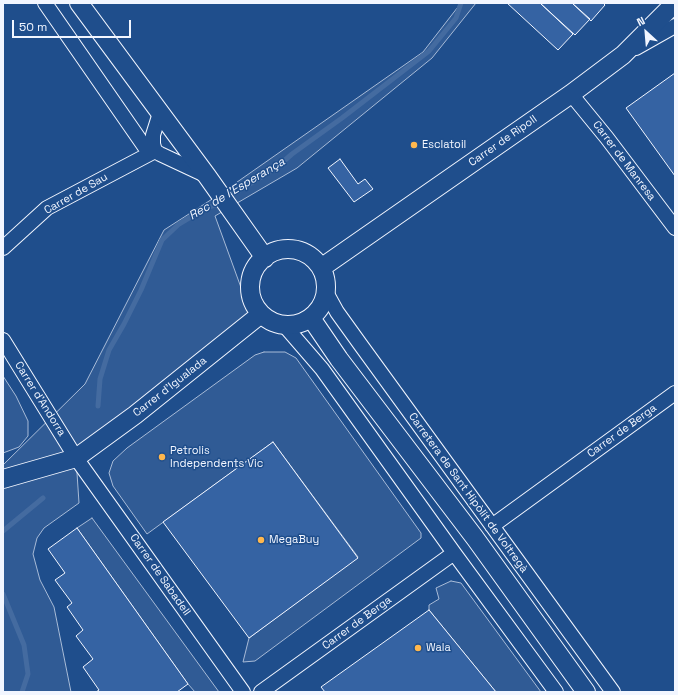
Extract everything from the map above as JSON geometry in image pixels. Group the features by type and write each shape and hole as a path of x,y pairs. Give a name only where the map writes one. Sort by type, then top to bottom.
{"street":[{"path":"45,3 152,152 160,154 207,176"},
{"path":"79,3 224,199 265,258"},
{"name":"Carrer de Ripoll","path":"321,268 571,94 623,55 675,3"},
{"path":"623,55 675,26"},
{"name":"Carrer de Manresa","path":"571,94 607,138 675,228"},
{"path":"152,152 153,135 160,113"},
{"name":"Carrer de Sau","path":"3,248 47,208 152,152"},
{"path":"278,251 299,251 311,257 321,268 325,280 326,292 321,306 311,318 298,324 284,325 272,322 261,314 254,304 250,292 253,273 265,258 278,251"},
{"name":"Carretera de Sant Hipòlit de Voltregà","path":"326,292 360,344 613,692"},
{"name":"Carrer d'Igualada","path":"76,458 135,415 261,314"},
{"name":"Carretera de Sant Hipòlit de Voltregà","path":"311,318 339,359 475,538 586,692"},
{"path":"284,325 322,369 556,692"},
{"name":"Carrer d'Andorra","path":"3,342 76,458"},
{"name":"Carrer de Berga","path":"492,526 675,393"},
{"path":"3,479 76,458"},
{"name":"Carrer de Sabadell","path":"76,458 243,692"},
{"name":"Carrer de Berga","path":"261,692 454,553"}],"shaded area":[{"path":"461,3 476,3 432,58 297,168 215,216 251,315 76,458 79,503 44,528 37,538 33,554 40,580 54,607 71,692 3,692 3,465 85,384 164,230 220,194 423,52"},
{"path":"264,352 285,352 296,358 421,533 421,538 255,661 243,662 249,638 358,557 273,442 147,534 113,486 109,473 113,461 127,448 255,355"},
{"path":"3,376 16,396 28,421 28,436 19,447 3,453"},
{"path":"92,518 219,692 195,692 188,684 77,528"},
{"path":"451,581 461,583 541,692 496,692 429,610 429,605 439,599 436,588"}],"building":[{"path":"507,3 540,3 573,34 558,50"},
{"path":"540,3 572,3 590,19 575,35"},
{"path":"572,3 603,3 605,5 591,21"},
{"path":"675,73 675,176 626,108"},
{"path":"340,159 358,184 365,179 373,189 354,202 328,168"},
{"name":"MegaBuy","path":"273,442 358,558 249,638 163,522"},
{"path":"77,528 188,684 177,692 96,692 99,690 83,667 93,659 76,636 83,630 67,607 72,603 55,580 65,573 48,549"},
{"name":"Wala","path":"429,610 496,692 325,692 321,687"}],"waterway":[{"name":"Rec de l'Esperança","path":"98,406 100,379 109,350 141,290 162,240 179,224 204,209 215,205 276,168 292,154 342,118 429,51 456,18 461,3"},
{"name":"Rec de l'Esperança","path":"3,531 43,498"},
{"name":"Rec de l'Esperança","path":"3,594 24,645 28,674 22,692"}],"place":[{"name":"Esclatoil","path":"414,145"},
{"name":"Petrolis Independents Vic","path":"162,457"},
{"name":"MegaBuy","path":"261,540"},
{"name":"Wala","path":"418,648"}]}
